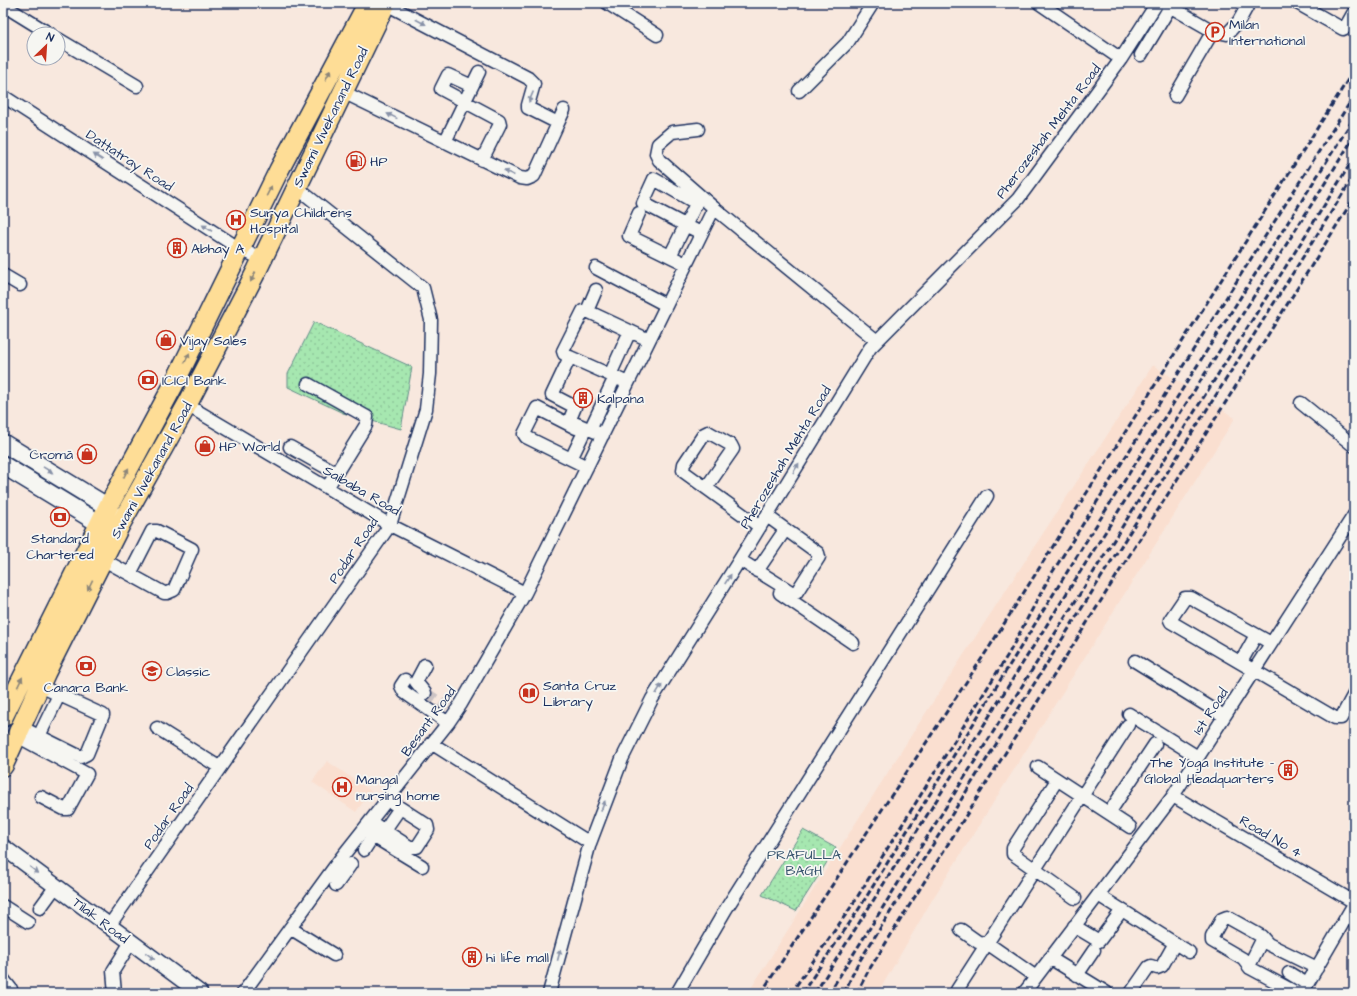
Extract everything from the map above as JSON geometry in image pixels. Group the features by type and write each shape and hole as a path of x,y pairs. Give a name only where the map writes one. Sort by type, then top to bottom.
{"main road":[{"name":"Swami Vivekanand Road","path":"3,766 102,559 187,405 262,259 343,92 380,3"},
{"name":"Swami Vivekanand Road","path":"3,717 104,516 173,386 329,73 380,3"},
{"path":"3,442 104,516"},
{"path":"3,465 120,525"}],"street":[{"path":"380,3 528,78 534,84 528,108 558,123"},
{"path":"607,3 657,35"},
{"path":"799,91 848,42 873,3"},
{"path":"1039,3 1120,59"},
{"name":"Pherozeshah Mehta Road","path":"549,993 590,843 622,760 652,699 739,562 870,348 1018,199 1120,59 1157,3"},
{"path":"1141,55 1167,5 1214,31 1226,34 1232,30 1249,3"},
{"path":"1297,3 1343,29 1354,12"},
{"path":"3,6 37,26"},
{"path":"1175,96 1214,31"},
{"path":"66,44 137,86"},
{"path":"445,142 479,72"},
{"path":"472,86 448,75 441,88 498,119 500,122 482,160"},
{"path":"343,92 520,178 531,179 564,110"},
{"name":"Dattatray Road","path":"3,96 240,249 262,259"},
{"path":"698,129 672,132 658,144 656,154 659,160 714,208 877,341"},
{"name":"Podar Road","path":"109,926 390,525 426,409 430,374 431,320 423,288 296,187"},
{"name":"Besant Road","path":"242,993 290,928 334,883 361,848 369,829 388,800 448,723 460,695 480,660 525,593 714,208"},
{"path":"640,213 629,236 686,264"},
{"path":"670,256 685,225 701,233"},
{"path":"596,268 666,305"},
{"path":"3,275 20,285"},
{"path":"587,311 596,290"},
{"path":"628,383 564,354 582,312 587,311 649,340"},
{"path":"571,459 587,431 613,376 630,331"},
{"path":"570,356 552,395 575,407 570,421 587,431"},
{"path":"308,384 367,417 366,425 327,488"},
{"path":"1301,403 1354,446"},
{"name":"Saibaba Road","path":"187,405 390,525 525,593"},
{"path":"587,467 524,436 535,410 539,409 601,438"},
{"path":"706,488 732,449 731,445 708,432 704,434 682,468 684,472 706,488 760,527"},
{"path":"290,447 336,473"},
{"path":"677,993 726,909 987,496"},
{"name":"1st Road","path":"1024,993 1173,796 1354,515"},
{"path":"739,562 757,571 790,592 796,592 820,554 767,516"},
{"path":"757,571 785,530"},
{"path":"102,559 130,574 164,592 170,593 174,590 192,548 152,531 130,574"},
{"path":"739,562 853,642"},
{"path":"1271,643 1191,598 1185,598 1171,618 1171,622 1334,718 1341,718 1354,694"},
{"path":"1240,662 1256,635"},
{"path":"480,660 490,643 488,641"},
{"path":"1135,662 1224,716"},
{"path":"425,665 416,682 425,693"},
{"path":"405,680 401,686 404,692 448,723"},
{"path":"19,732 39,736 81,757 87,754 103,715 40,686"},
{"path":"39,736 59,695"},
{"path":"957,990 1082,796 1128,719 1198,757"},
{"path":"157,728 219,767"},
{"path":"19,732 87,774 68,809 64,809 41,797"},
{"path":"431,743 590,843"},
{"path":"1109,813 1155,744"},
{"path":"1038,767 1130,827"},
{"path":"1057,780 1012,851 1014,857 1075,898"},
{"name":"Road No 4","path":"1173,796 1354,903"},
{"path":"369,829 384,830 410,847 417,847 428,828 388,800"},
{"path":"384,830 400,808"},
{"path":"369,829 422,866"},
{"name":"Tilak Road","path":"3,847 200,993"},
{"path":"40,908 56,886"},
{"path":"1098,895 1189,952"},
{"path":"1289,973 1305,988 1354,903"},
{"path":"3,906 28,922"},
{"path":"1074,926 1099,941 1122,910"},
{"path":"1297,993 1249,966 1243,958 1212,941 1212,937 1224,917 1263,938 1268,944 1317,968"},
{"path":"290,928 334,956"},
{"path":"961,930 978,942 987,943 1036,977"},
{"path":"1249,966 1263,938"},
{"path":"115,993 113,970 130,942"},
{"path":"1131,993 1149,967 1151,966 1157,968 1162,966 1175,943"},
{"path":"1077,975 1094,950"},
{"path":"1050,958 1107,993"},
{"path":"3,979 11,989 10,993"}],"shaded area":[{"path":"1153,365 1235,418 932,900 878,993 748,993 914,731"},
{"name":"Mangal nursing home","path":"327,761 371,791 356,812 312,782"}],"green space":[{"path":"314,322 412,367 401,429 343,413 288,387 288,374"},
{"name":"PRAFULLA BAGH","path":"803,830 836,848 796,911 762,895"}],"tunnel":[{"path":"425,693 447,708"}],"railway":[{"path":"761,993 990,646 1354,70"},
{"path":"791,993 851,907 1009,653 1050,576 1354,96"},
{"path":"802,993 857,912 1085,543 1354,118"},
{"path":"815,993 1354,137"},
{"path":"829,993 1354,158"},
{"path":"844,993 857,965 1354,176"},
{"path":"857,993 867,973 1354,198"}],"place":[{"name":"Milan International","path":"1215,32"},
{"name":"HP","path":"356,161"},
{"name":"Surya Childrens Hospital","path":"236,220"},
{"name":"Abhay A","path":"177,248"},
{"name":"Vijay Sales","path":"166,340"},
{"name":"ICICI Bank","path":"148,380"},
{"name":"Kalpana","path":"583,398"},
{"name":"HP World","path":"205,446"},
{"name":"Cromā","path":"87,454"},
{"name":"Standard Chartered","path":"60,517"},
{"name":"Canara Bank","path":"86,666"},
{"name":"Classic","path":"152,671"},
{"name":"Santa Cruz Library","path":"529,693"},
{"name":"The Yoga Institute - Global Headquarters","path":"1288,770"},
{"name":"Mangal nursing home","path":"342,787"},
{"name":"hi life mall","path":"472,957"}]}
